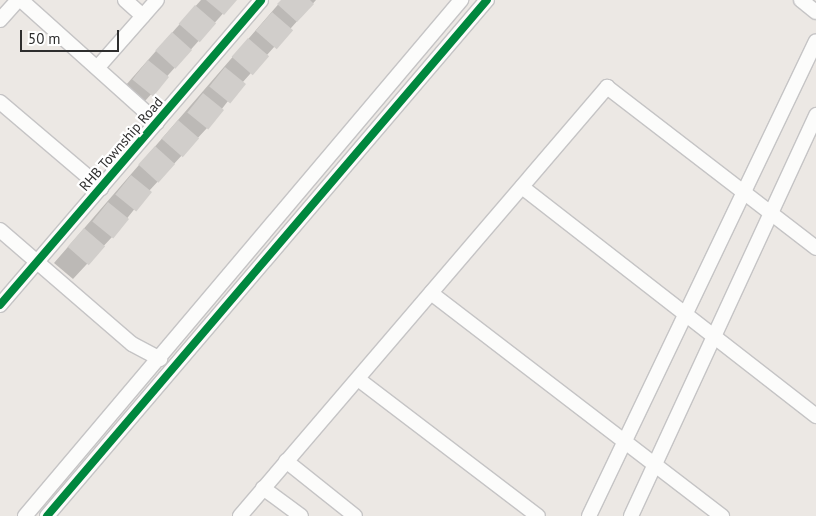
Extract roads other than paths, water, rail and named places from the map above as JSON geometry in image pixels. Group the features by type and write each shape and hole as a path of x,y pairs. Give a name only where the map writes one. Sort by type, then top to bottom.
{"street":[{"path":"0,20 19,0"},
{"name":"RHB Township Road","path":"19,0 157,122"},
{"path":"125,0 143,16"},
{"path":"98,68 157,0"},
{"name":"RHB Township Road","path":"0,305 261,0"},
{"path":"25,516 160,359 461,0"},
{"path":"47,516 487,0"},
{"path":"801,0 816,12"},
{"path":"589,516 816,41"},
{"path":"240,516 607,87 816,248"},
{"path":"0,102 100,188"},
{"path":"631,516 816,115"},
{"path":"522,187 816,416"},
{"path":"0,230 132,344 160,359"},
{"path":"431,293 722,516"},
{"path":"358,379 538,516"},
{"path":"286,461 355,516"},
{"path":"263,488 301,516"}]}
